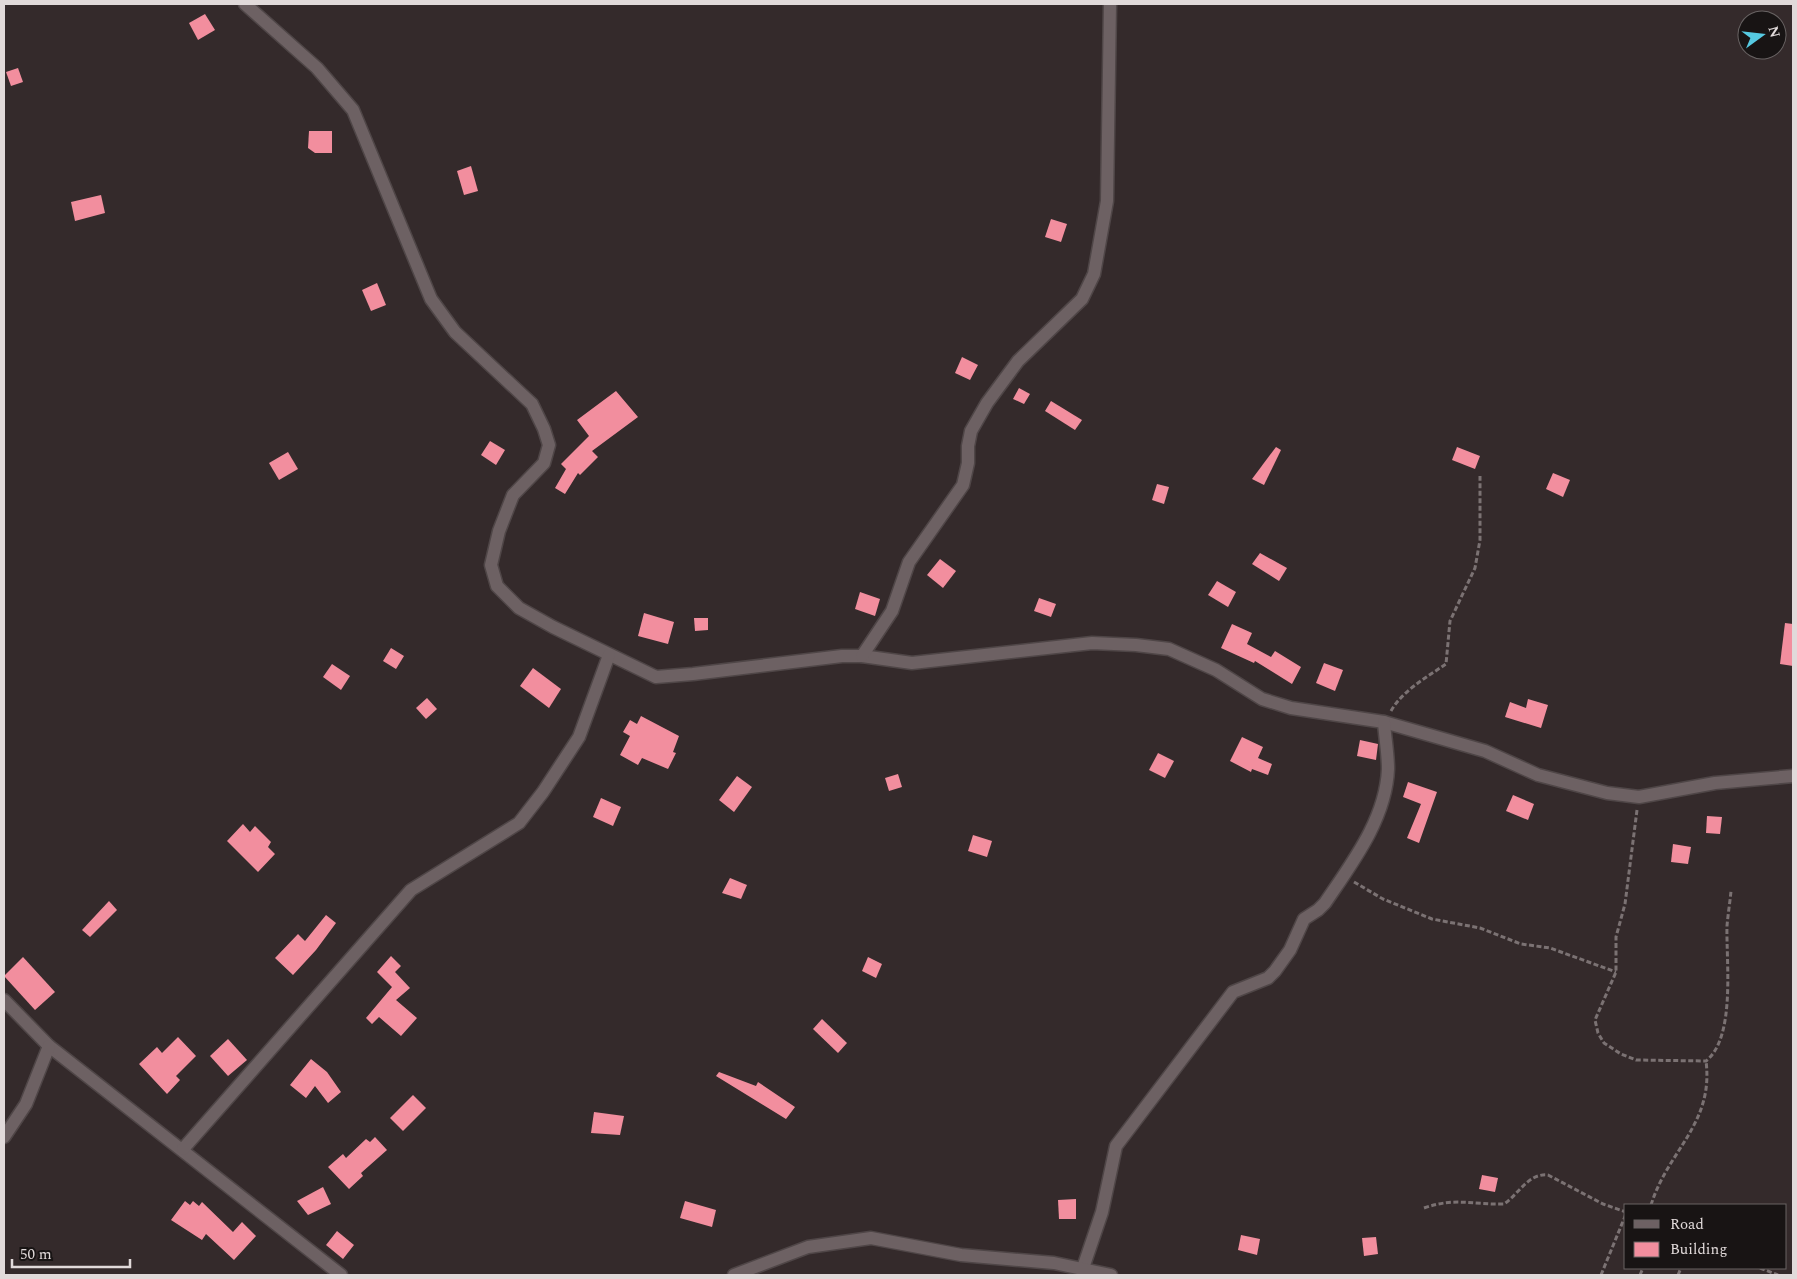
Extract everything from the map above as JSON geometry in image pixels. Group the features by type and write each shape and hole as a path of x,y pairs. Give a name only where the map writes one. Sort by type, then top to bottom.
{"street":[{"path":"245,4 317,68 353,110 431,299 455,332 532,404 544,428 549,446 544,463 514,495 499,531 491,565 497,586 519,608 609,655 656,676 693,674 842,656 862,656 912,662 1092,643 1136,645 1169,649 1216,670 1262,699 1291,708 1384,722 1485,751 1538,775 1607,793 1639,797 1715,782 1793,776"},
{"path":"862,656 892,611 909,562 964,485 971,431 987,403 1018,361 1082,298 1094,274 1107,201 1110,4"},
{"path":"183,1150 411,890 519,823 543,792 579,737 609,655"},
{"path":"1082,1268 1102,1212 1116,1146 1233,992 1268,978 1275,971 1290,950 1304,919 1325,903 1372,828 1383,801 1388,769 1384,722"},
{"path":"4,1000 49,1046 341,1275"},
{"path":"4,1137 26,1104 49,1046"},
{"path":"734,1275 808,1247 871,1238 961,1254 1054,1263 1110,1275"}],"path":[{"path":"1384,722 1395,703 1446,664 1450,621 1475,568 1480,540 1480,476"},
{"path":"1639,797 1630,855 1626,904 1616,937 1616,972 1596,1020 1598,1034 1604,1043 1620,1054 1636,1060 1706,1060 1718,1048 1727,1004 1727,925 1731,890"},
{"path":"1343,876 1383,899 1432,919 1480,928 1521,944 1550,948 1616,972"},
{"path":"1651,1204 1656,1188 1695,1125 1703,1106 1709,1082 1706,1060"},
{"path":"1424,1208 1440,1202 1470,1201 1504,1204 1515,1197 1529,1180 1539,1174 1548,1175 1603,1204 1624,1212"},
{"path":"1601,1275 1624,1218"},
{"path":"1763,1269 1778,1275"}],"building":[{"path":"205,14 215,30 198,40 189,23"},
{"path":"18,68 23,82 11,86 6,72"},
{"path":"309,131 332,131 332,153 315,153 308,148"},
{"path":"471,166 478,191 464,195 457,171"},
{"path":"101,195 105,213 75,221 71,202"},
{"path":"1051,219 1067,224 1061,242 1045,237"},
{"path":"377,283 386,305 371,311 362,290"},
{"path":"962,357 978,365 970,380 955,373"},
{"path":"1019,388 1030,394 1024,404 1013,399"},
{"path":"616,391 638,417 592,451 598,457 580,475 578,473 565,494 555,488 566,469 561,464 589,436 577,420"},
{"path":"1051,401 1082,420 1075,430 1045,411"},
{"path":"490,441 505,450 496,465 481,455"},
{"path":"1276,447 1281,450 1264,485 1252,479"},
{"path":"1457,447 1480,456 1475,469 1452,460"},
{"path":"288,452 298,469 279,480 269,463"},
{"path":"1553,473 1570,480 1563,497 1546,489"},
{"path":"1157,484 1169,487 1164,504 1152,500"},
{"path":"1260,553 1287,568 1279,581 1252,564"},
{"path":"940,559 956,571 943,588 927,575"},
{"path":"1217,581 1236,592 1228,607 1208,595"},
{"path":"860,592 880,599 875,616 855,609"},
{"path":"1039,598 1056,604 1051,617 1034,611"},
{"path":"644,613 674,622 668,644 638,636"},
{"path":"694,618 708,618 708,630 695,631"},
{"path":"1785,623 1793,624 1793,666 1780,664"},
{"path":"1232,624 1252,633 1247,644 1271,657 1275,651 1301,667 1292,684 1255,661 1254,663 1221,648"},
{"path":"391,648 404,656 396,669 383,661"},
{"path":"1324,663 1343,670 1335,691 1316,683"},
{"path":"332,664 350,676 341,690 323,677"},
{"path":"533,668 561,689 549,708 520,686"},
{"path":"427,698 437,709 426,719 416,708"},
{"path":"1528,699 1548,705 1541,728 1505,717 1510,702 1526,708"},
{"path":"641,716 679,736 673,752 676,753 668,769 642,758 638,765 620,755 630,736 623,732 630,720 637,724"},
{"path":"1242,737 1263,747 1258,758 1272,764 1268,775 1252,769 1251,772 1230,761"},
{"path":"1360,740 1378,744 1376,760 1357,756"},
{"path":"1158,753 1174,761 1165,778 1149,770"},
{"path":"898,774 902,787 889,791 885,778"},
{"path":"737,776 752,787 734,812 719,800"},
{"path":"1408,782 1437,792 1419,843 1407,838 1421,804 1403,797"},
{"path":"1513,795 1534,804 1528,820 1506,811"},
{"path":"601,798 621,807 613,826 593,817"},
{"path":"1707,816 1722,817 1720,834 1706,833"},
{"path":"243,824 250,832 255,826 271,842 268,847 275,854 258,872 227,841"},
{"path":"973,835 992,841 987,857 968,851"},
{"path":"1673,844 1691,847 1688,864 1671,862"},
{"path":"730,878 747,885 741,899 722,893"},
{"path":"109,901 117,910 90,937 82,930"},
{"path":"326,915 336,923 316,950 293,975 275,958 298,934 305,941"},
{"path":"391,956 401,966 395,972 410,988 396,1000 417,1018 401,1036 379,1017 372,1024 366,1018 392,987 377,972"},
{"path":"23,957 55,992 35,1010 4,976"},
{"path":"868,957 882,964 876,978 862,971"},
{"path":"822,1019 847,1043 838,1053 813,1029"},
{"path":"178,1037 196,1056 176,1076 180,1080 167,1094 139,1064 157,1047 162,1053"},
{"path":"228,1039 247,1060 228,1076 210,1056"},
{"path":"311,1059 327,1072 341,1092 328,1103 315,1086 306,1098 290,1085"},
{"path":"719,1072 756,1086 758,1082 795,1107 786,1119 716,1076"},
{"path":"413,1095 426,1108 403,1131 390,1118"},
{"path":"594,1112 624,1116 620,1135 591,1133"},
{"path":"375,1137 387,1150 361,1173 363,1176 349,1189 328,1167 343,1154 346,1158 366,1139 370,1142"},
{"path":"1482,1175 1498,1178 1495,1192 1479,1189"},
{"path":"323,1187 331,1204 308,1215 297,1201"},
{"path":"1076,1199 1076,1219 1059,1219 1058,1200"},
{"path":"185,1201 190,1205 193,1201 199,1206 202,1202 233,1232 242,1222 256,1236 234,1260 206,1234 202,1240 171,1220"},
{"path":"685,1201 716,1210 712,1227 680,1218"},
{"path":"337,1231 354,1245 343,1259 326,1245"},
{"path":"1241,1235 1260,1239 1257,1255 1238,1250"},
{"path":"1376,1237 1378,1254 1364,1256 1362,1238"}]}
